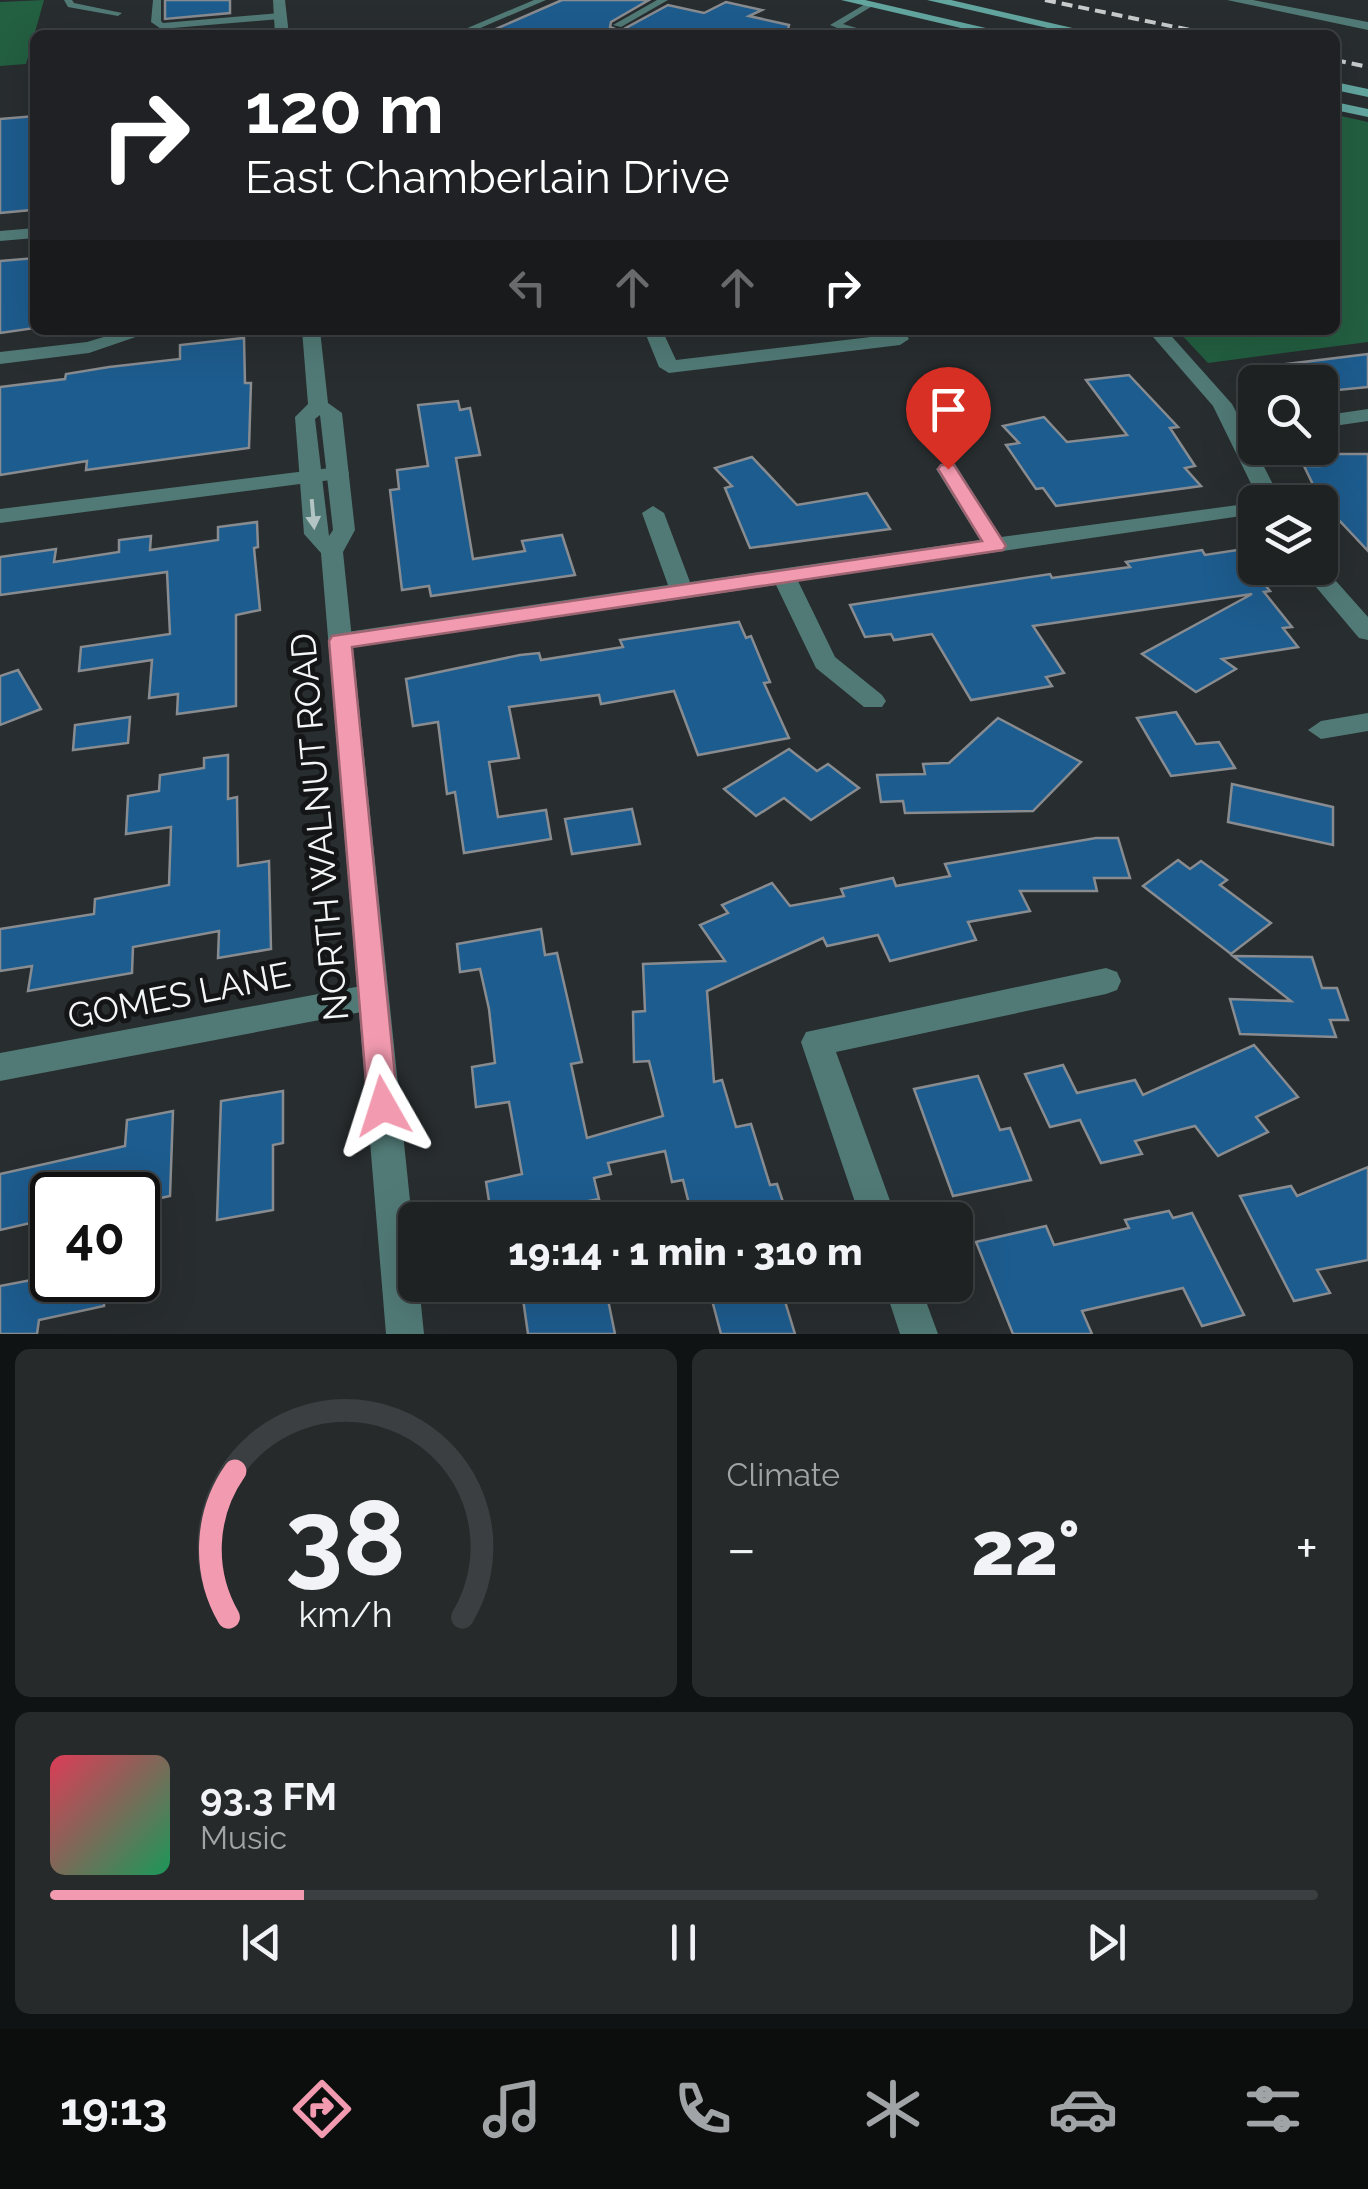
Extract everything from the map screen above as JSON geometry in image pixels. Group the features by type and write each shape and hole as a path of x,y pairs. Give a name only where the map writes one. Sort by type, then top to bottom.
{"main road":[{"path":"847,0 986,30"},
{"path":"933,0 1073,30"},
{"path":"947,0 974,9"},
{"path":"1340,87 1368,93"},
{"path":"1340,107 1368,114"}],"street":[{"path":"279,0 281,30"},
{"path":"1233,0 1368,26"},
{"path":"0,236 30,233"},
{"path":"0,358 89,347 131,335"},
{"name":"NORTH WALNUT ROAD","path":"311,335 318,406"},
{"path":"655,335 669,366 900,338 898,335"},
{"path":"1161,335 1238,421"},
{"name":"NORTH WALNUT ROAD","path":"318,406 332,414 344,530 332,552 405,1334"},
{"name":"NORTH WALNUT ROAD","path":"318,406 305,416 315,534 332,552"},
{"path":"1338,419 1368,415"},
{"path":"948,469 995,546"},
{"path":"0,516 338,473"},
{"path":"340,641 1238,509"},
{"path":"653,513 682,592"},
{"path":"784,577 825,662 873,700"},
{"path":"1327,585 1368,632"},
{"path":"1321,730 1368,722"},
{"path":"874,1202 817,1042 1106,981"},
{"name":"GOMES LANE","path":"0,1068 372,997"},
{"path":"908,1302 919,1334"}],"lane":[{"path":"68,0 71,5 118,13"},
{"path":"157,0 156,22 160,26 280,16"},
{"path":"468,30 542,0"},
{"path":"618,24 664,0"},
{"path":"856,30 835,25 870,5"}],"green space":[{"path":"44,0 36,30 30,30 26,64 0,66 0,2"},
{"path":"1340,117 1368,122 1368,342 1208,363 1182,335 1340,335"}],"building":[{"path":"165,0 230,0 230,13 165,19"},
{"path":"562,0 649,0 611,22 610,27 618,30 493,30"},
{"path":"726,2 762,10 749,16 789,25 788,30 622,30 668,5 704,13"},
{"path":"30,116 30,210 0,213 0,119"},
{"path":"30,258 30,329 0,333 0,261"},
{"path":"244,338 245,383 251,383 249,448 86,470 87,461 0,475 0,387 65,379 66,374 109,367 180,359 180,345"},
{"path":"1368,354 1368,387 1338,390 1338,365 1279,365"},
{"path":"1129,375 1178,427 1170,428 1195,466 1185,468 1201,486 1056,506 1043,488 1036,489 1006,445 1019,443 1003,426 1044,417 1067,442 1127,435 1086,380"},
{"path":"458,401 460,410 470,408 480,455 456,458 473,559 525,551 522,541 562,535 575,575 431,596 429,586 402,590 390,490 399,489 397,470 428,466 418,405"},
{"path":"1338,454 1368,454 1368,551 1338,519 1338,485 1313,485 1304,466 1338,465"},
{"path":"752,457 797,505 867,493 890,529 750,548 725,488 732,486 715,468"},
{"path":"257,522 258,547 254,548 260,610 236,615 236,706 177,714 178,694 149,698 152,660 79,671 81,647 170,634 167,572 0,595 0,557 56,549 54,562 119,552 119,540 151,536 150,550 218,540 218,527"},
{"path":"1202,550 1205,555 1237,550 1238,585 1265,585 1270,591 1264,592 1292,627 1283,628 1298,647 1222,659 1236,669 1196,692 1142,654 1252,594 1033,626 1064,673 1046,677 1052,686 971,700 932,634 894,640 891,634 865,637 850,605 1050,574 1052,578 1130,567 1126,562"},
{"path":"739,622 746,638 751,636 770,682 764,683 789,738 698,755 674,691 601,704 599,695 509,707 519,758 489,762 498,817 546,810 551,839 464,853 455,792 447,794 438,722 413,726 406,679 520,655 539,653 541,660 623,647 620,640"},
{"path":"18,670 41,709 0,725 0,676"},
{"path":"1176,712 1196,744 1219,742 1235,768 1171,776 1137,718"},
{"path":"130,717 128,743 73,750 75,725"},
{"path":"998,718 1081,762 1033,811 905,813 903,801 881,802 877,775 925,774 923,764 949,763"},
{"path":"789,749 817,771 828,764 859,788 811,820 784,798 756,816 724,789"},
{"path":"228,755 228,799 237,797 238,866 269,861 271,949 218,958 219,931 133,947 132,973 28,991 32,966 0,971 0,929 94,914 95,899 169,885 171,827 126,834 128,796 159,791 160,775 204,768 204,758"},
{"path":"1232,784 1333,807 1333,845 1228,822"},
{"path":"632,809 640,844 572,854 565,819"},
{"path":"1096,838 1118,838 1130,878 1094,878 1097,891 1020,891 1030,911 968,922 976,940 890,961 878,935 827,946 823,938 707,991 714,1082 722,1080 736,1127 751,1124 770,1185 777,1184 783,1202 688,1202 683,1180 672,1182 665,1151 608,1163 611,1174 594,1178 599,1199 489,1202 486,1182 522,1174 509,1102 476,1107 472,1067 495,1063 489,1009 480,969 460,972 457,944 541,929 545,955 557,953 582,1062 571,1064 587,1138 663,1116 649,1061 634,1062 633,1012 645,1011 643,964 725,961 700,925 728,913 722,905 772,883 790,906 844,896 841,889 893,878 896,886 950,876 945,864"},
{"path":"1178,860 1190,869 1201,861 1227,880 1220,885 1271,923 1231,954 1143,886"},
{"path":"1233,956 1312,957 1322,988 1337,988 1348,1020 1330,1020 1336,1037 1240,1034 1230,999 1291,1001"},
{"path":"1254,1045 1298,1097 1256,1117 1268,1132 1218,1156 1195,1126 1135,1141 1142,1154 1101,1163 1080,1120 1050,1127 1025,1074 1063,1065 1077,1093 1135,1080 1143,1095"},
{"path":"978,1076 1000,1130 1010,1128 1031,1180 953,1196 914,1089"},
{"path":"283,1091 283,1143 273,1145 273,1210 217,1220 221,1101"},
{"path":"173,1111 170,1196 160,1198 160,1172 30,1172 30,1223 0,1230 0,1174 125,1146 127,1120"},
{"path":"1368,1167 1368,1260 1317,1270 1330,1293 1294,1301 1240,1196 1291,1186 1297,1196"},
{"path":"1169,1211 1173,1218 1192,1213 1244,1315 1202,1326 1183,1288 1082,1311 1092,1334 1013,1334 976,1242 1046,1226 1054,1245 1129,1228 1125,1220"},
{"path":"30,1280 30,1302 104,1302 104,1306 39,1320 37,1334 0,1334 0,1286"},
{"path":"523,1302 608,1302 615,1334 528,1334"},
{"path":"713,1302 785,1302 795,1334 721,1334"}],"railway":[{"path":"1045,0 1190,30"},
{"path":"1340,61 1368,67"}],"route":[{"path":"383,1106 340,641 995,546 948,469"}]}
